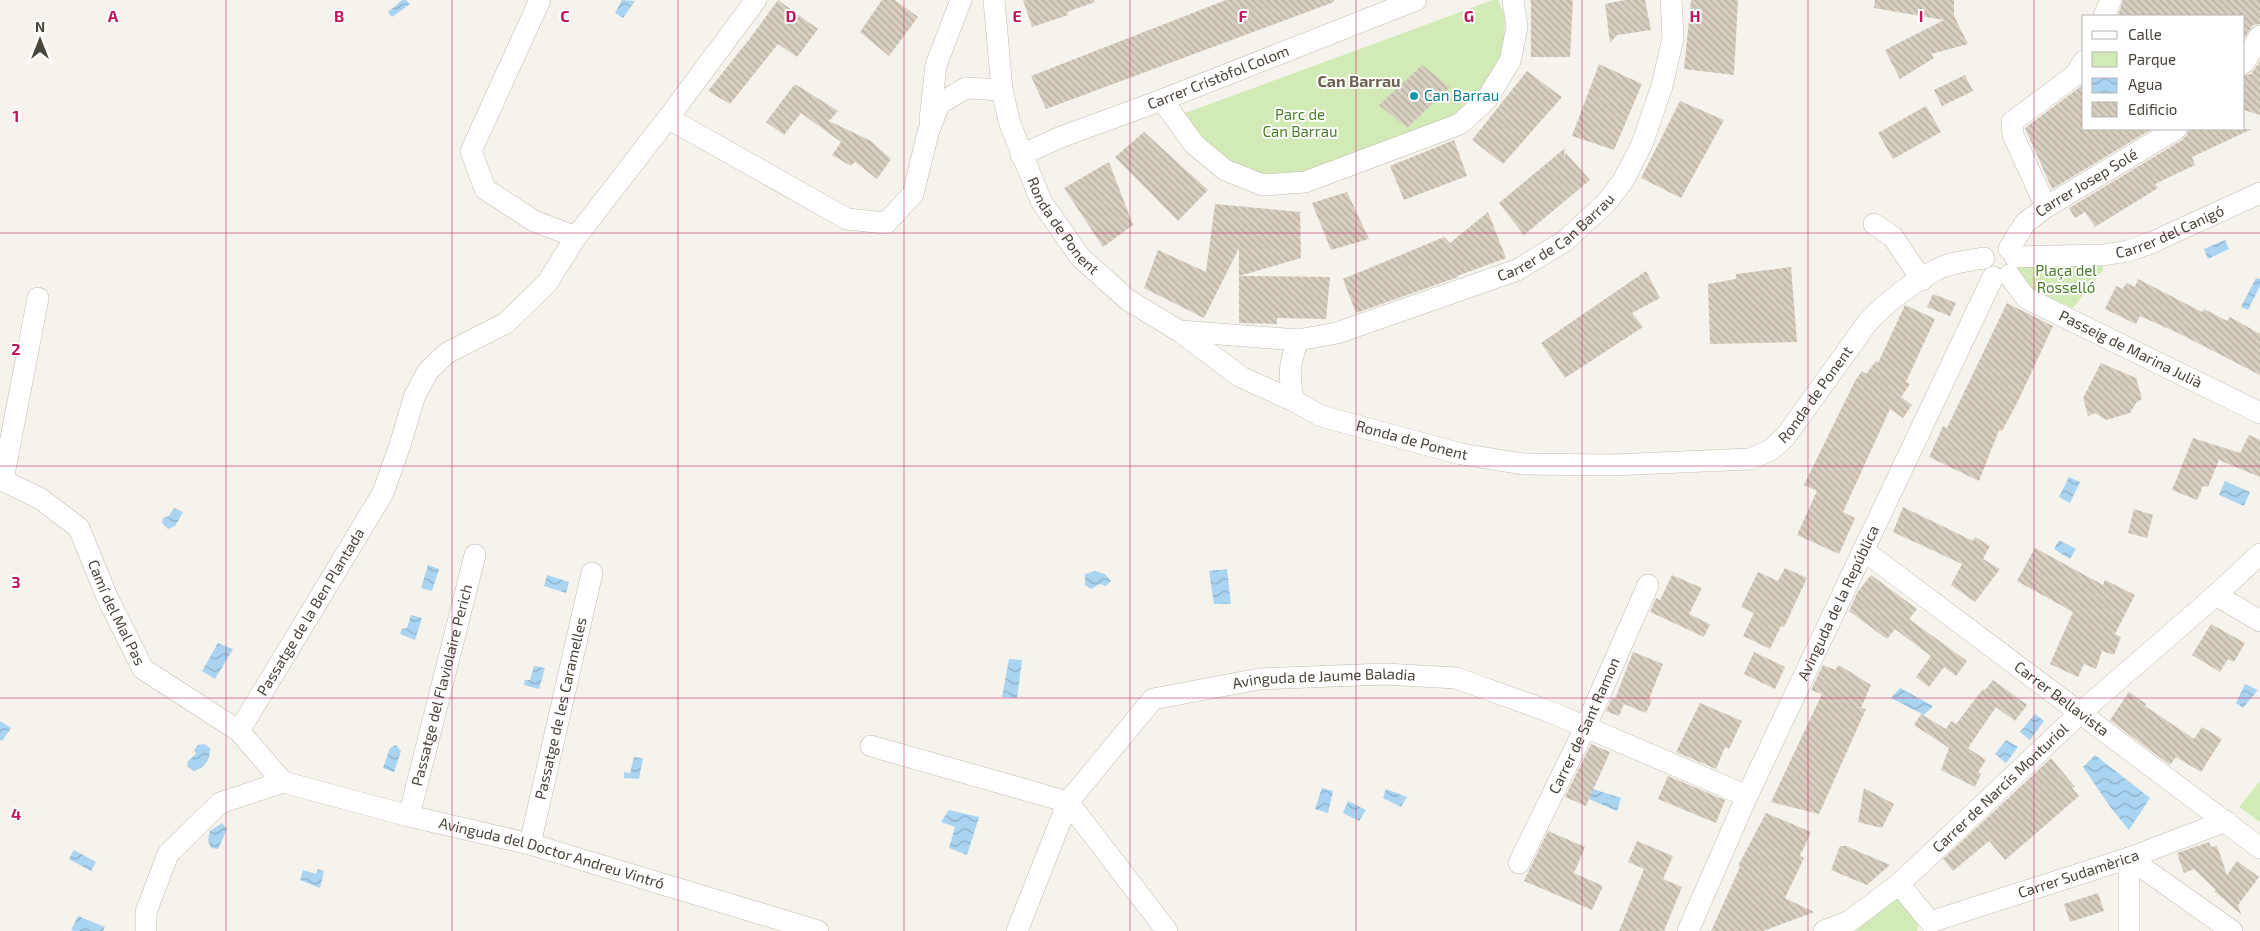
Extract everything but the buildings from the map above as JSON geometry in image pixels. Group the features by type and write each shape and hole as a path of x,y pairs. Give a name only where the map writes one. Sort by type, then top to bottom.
{"street":[{"path":"540,0 471,151 485,189 534,221 576,237"},
{"name":"Passatge de la Ben Plantada","path":"239,731 383,493 400,445 414,395 428,371 447,354 506,322 547,283 576,237 756,0"},
{"path":"928,133 936,65 961,0"},
{"name":"Ronda de Ponent","path":"994,0 1002,90 1010,124 1041,201 1080,257 1128,300 1180,331 1241,377 1294,401 1321,416 1461,454 1523,464 1612,465 1750,459 1771,450 1785,437 1881,308 1935,270 1950,264 2002,263"},
{"name":"Carrer Cristòfol Colom","path":"1021,154 1416,0"},
{"path":"1162,100 1194,144 1225,170 1263,185 1305,182 1460,124 1487,99 1510,62 1516,28 1513,0"},
{"name":"Carrer de Can Barrau","path":"1180,331 1298,340 1337,333 1517,270 1565,241 1606,203 1618,189 1642,144 1662,86 1673,38 1670,0"},
{"path":"2104,15 2111,0"},
{"path":"2245,61 2260,36"},
{"path":"2046,207 2013,135 2012,122 2075,75 2082,64"},
{"path":"668,118 847,219 886,223 913,194 928,133 939,104 966,88 1002,90"},
{"name":"Carrer Josep Solé","path":"2002,263 2025,223 2046,207 2174,130"},
{"name":"Carrer del Canigó","path":"2002,263 2103,255 2128,251 2153,242 2260,193"},
{"path":"1874,224 1892,237 1922,280"},
{"name":"Passeig de Marina Julià","path":"2002,263 2026,298 2260,413"},
{"name":"Avinguda de la República","path":"1688,931 1747,796 1863,550 2002,263"},
{"name":"Camí del Mal Pas","path":"38,298 2,480 41,499 79,528 108,597 143,670 239,731 283,782"},
{"path":"1294,401 1289,381 1290,365 1298,340"},
{"name":"Carrer Bellavista","path":"1863,550 2260,848"},
{"name":"Carrer de Narcís Monturiol","path":"1824,931 1850,921 1899,884 2080,713 2216,596 2260,554"},
{"name":"Passatge del Flaviolaire Perich","path":"409,816 475,555"},
{"name":"Passatge de les Caramelles","path":"530,844 592,573"},
{"name":"Carrer de Sant Ramon","path":"1519,863 1585,728 1648,585"},
{"path":"2216,596 2260,622"},
{"name":"Avinguda de Jaume Baladia","path":"1017,931 1068,802 1153,699 1259,679 1385,674 1456,678 1548,711 1747,796"},
{"path":"872,746 1068,802 1167,931"},
{"path":"146,931 146,912 168,854 220,803 283,782"},
{"name":"Avinguda del Doctor Andreu Vintró","path":"283,782 409,816 530,844 818,931"},
{"name":"Carrer Sudamèrica","path":"1928,926 2129,858 2226,821"},
{"path":"2129,858 2129,931"},
{"path":"2129,858 2232,931"},
{"path":"1899,884 1928,926"}],"green space":[{"name":"Parc de Can Barrau","path":"1493,0 1498,0 1505,16 1503,65 1480,95 1455,117 1301,175 1263,176 1226,162 1180,115"},
{"name":"Plaça del Rosselló","path":"2102,257 2103,270 2073,308 2040,293 2013,276 2018,259"},
{"path":"2260,781 2260,822 2239,807"},
{"path":"1897,896 1919,923 1917,931 1849,931"}],"water":[{"path":"402,0 406,0 410,4 392,17 388,12"},
{"path":"622,0 635,1 623,18 615,13"},
{"path":"2225,240 2229,249 2208,259 2204,249"},
{"path":"2256,278 2260,279 2260,286 2248,310 2241,307"},
{"path":"2069,477 2080,482 2070,503 2059,497"},
{"path":"2225,481 2250,492 2244,506 2219,495"},
{"path":"174,508 183,512 175,526 168,529 162,523 163,518 169,516"},
{"path":"2059,540 2076,549 2070,559 2054,549"},
{"path":"428,565 439,569 432,591 421,588"},
{"path":"1227,569 1231,604 1214,604 1209,571"},
{"path":"1095,571 1105,574 1111,581 1106,586 1100,584 1091,589 1085,585 1085,574"},
{"path":"547,575 569,582 566,593 544,586"},
{"path":"411,615 422,618 415,640 400,634 402,629 407,628"},
{"path":"218,643 233,649 215,679 202,671"},
{"path":"1009,659 1022,660 1017,698 1002,697"},
{"path":"534,666 545,668 539,689 524,685 525,680 530,680"},
{"path":"2245,684 2258,690 2243,708 2236,703"},
{"path":"1900,688 1933,706 1924,715 1891,698"},
{"path":"2035,714 2044,721 2030,740 2020,732"},
{"path":"0,721 11,728 2,741 0,740"},
{"path":"2006,740 2018,747 2006,763 1995,754"},
{"path":"204,744 210,748 208,760 202,767 194,771 187,766 188,761 196,754 194,750 198,745"},
{"path":"396,745 401,751 394,772 383,768 390,748"},
{"path":"2095,755 2150,798 2129,830 2111,808 2083,767"},
{"path":"634,757 643,758 639,779 624,778 624,772 630,773"},
{"path":"1322,788 1333,791 1328,813 1315,809"},
{"path":"1386,789 1407,797 1401,807 1383,798"},
{"path":"1593,789 1621,798 1617,811 1589,799"},
{"path":"1348,801 1366,810 1359,821 1343,813"},
{"path":"949,810 979,817 967,855 949,848 955,827 941,822"},
{"path":"222,823 227,829 218,849 211,848 208,840 210,831"},
{"path":"74,850 96,862 91,871 69,859"},
{"path":"318,869 324,871 320,888 300,880 303,870 316,874"},
{"path":"78,916 105,927 103,931 71,930"}],"place":[{"name":"Can Barrau","path":"1414,96"}],"district":[{"name":"Can Barrau","path":"1359,81"}]}
